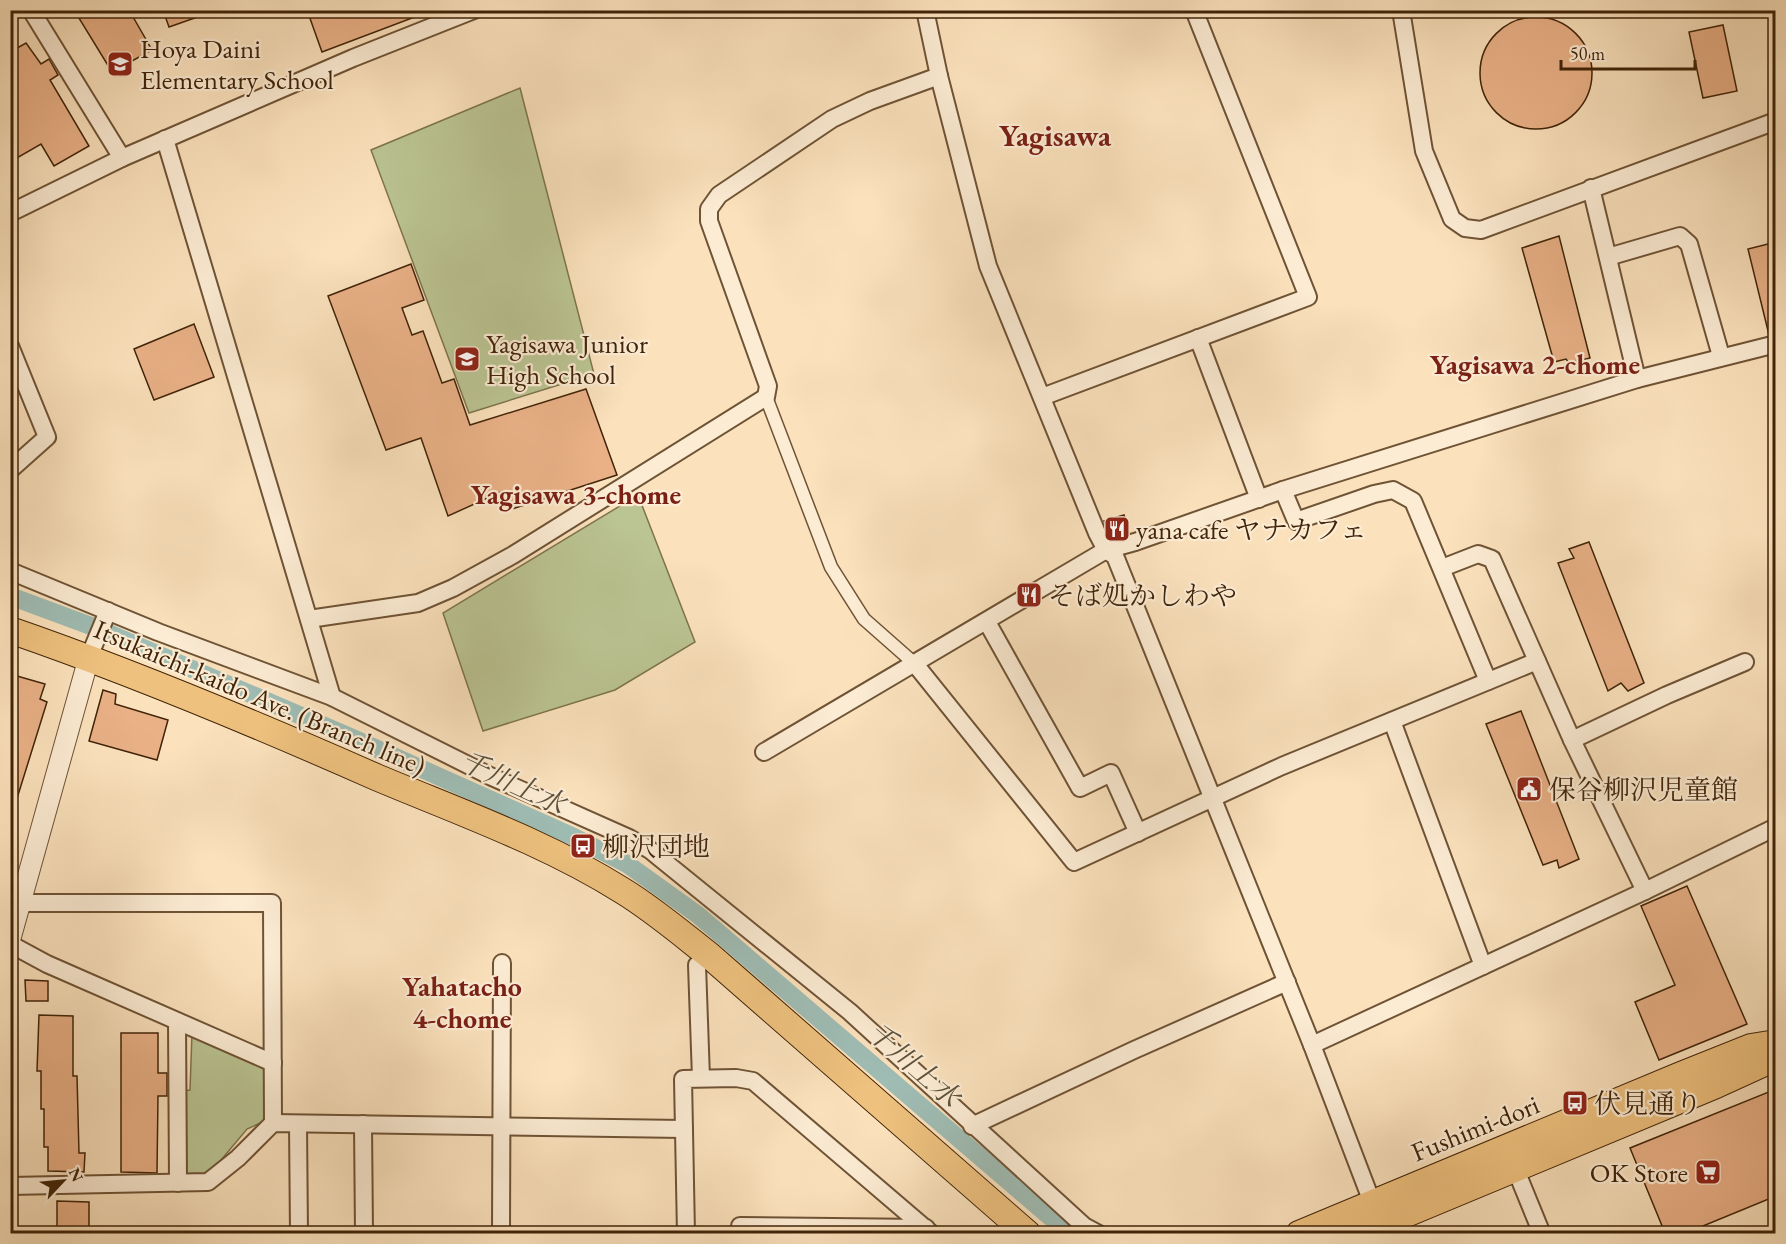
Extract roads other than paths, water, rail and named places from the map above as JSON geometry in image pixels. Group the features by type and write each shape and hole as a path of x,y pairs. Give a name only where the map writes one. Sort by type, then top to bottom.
{"main road":[{"name":"Itsukaichi-kaido Ave. (Branch line)","path":"10,630 89,657 309,747 567,861 624,891 710,957 1028,1233"},
{"name":"Fushimi-dori","path":"1374,1223 1689,1072 1751,1047 1776,1043"},
{"name":"Fushimi-dori","path":"1299,1233 1374,1223 1716,1085 1762,1064 1776,1054"}],"street":[{"path":"31,10 122,158"},
{"path":"925,10 939,76 988,266 1106,550 1115,556 1213,798 1312,1045 1374,1223"},
{"path":"1042,397 1308,297 1194,10"},
{"path":"1401,10 1424,151 1452,219 1465,228 1481,230 1776,121"},
{"path":"10,213 122,158 353,58 470,11"},
{"path":"939,76 870,101 832,119 719,195 709,209 709,221 768,386 766,397 831,567 864,619 915,663 1074,862 1213,798 1537,661"},
{"path":"165,140 332,697"},
{"path":"1591,188 1637,379"},
{"path":"1608,256 1680,236 1689,244 1721,356"},
{"path":"1198,339 1259,499"},
{"path":"764,752 1106,550 1283,490 1637,379 1776,344"},
{"path":"10,346 47,437 10,470"},
{"path":"309,619 418,603 453,588 513,555 766,397"},
{"path":"1283,490 1296,521 1374,494 1394,490 1413,501 1488,681"},
{"path":"1442,568 1478,554 1492,559 1572,740 1645,891"},
{"path":"10,571 332,697 492,777 629,838 650,850 850,1012 1084,1226 1099,1233"},
{"path":"108,611 89,657 10,942 47,964 273,1063"},
{"path":"987,622 1080,788 1111,774 1138,834"},
{"path":"1572,740 1667,695 1745,662"},
{"path":"1392,721 1483,966"},
{"path":"1312,1045 1645,891 1776,827"},
{"path":"10,1186 208,1182 238,1158 273,1123 272,903 19,903"},
{"path":"701,1078 697,965 710,957"},
{"path":"501,1233 502,963"},
{"path":"972,1126 1287,982"},
{"path":"177,1022 178,1183"},
{"path":"686,1233 683,1078 736,1078 753,1081 804,1127 929,1231"},
{"path":"273,1123 684,1129"},
{"path":"298,1124 299,1233"},
{"path":"363,1124 364,1233"},
{"path":"1515,1168 1542,1233"},
{"path":"740,1226 929,1231"}],"waterway":[{"name":"千川上水","path":"10,596 99,629 355,739 574,837 627,864 698,915 1070,1234"}],"place":[{"name":"Hoya Daini Elementary School","path":"120,64"},
{"name":"Yagisawa Junior High School","path":"467,359"},
{"name":"yana cafe ヤナカフェ","path":"1117,529"},
{"name":"そば処かしわや","path":"1029,595"},
{"name":"保谷柳沢児童館","path":"1529,789"},
{"name":"柳沢団地","path":"583,846"},
{"name":"伏見通り","path":"1575,1103"},
{"name":"OK Store","path":"1708,1172"}],"district":[{"name":"Yagisawa","path":"1055,135"},
{"name":"Yagisawa 2-chome","path":"1535,364"},
{"name":"Yagisawa 3-chome","path":"576,494"},
{"name":"Yahatacho 4-chome","path":"462,1002"}]}
